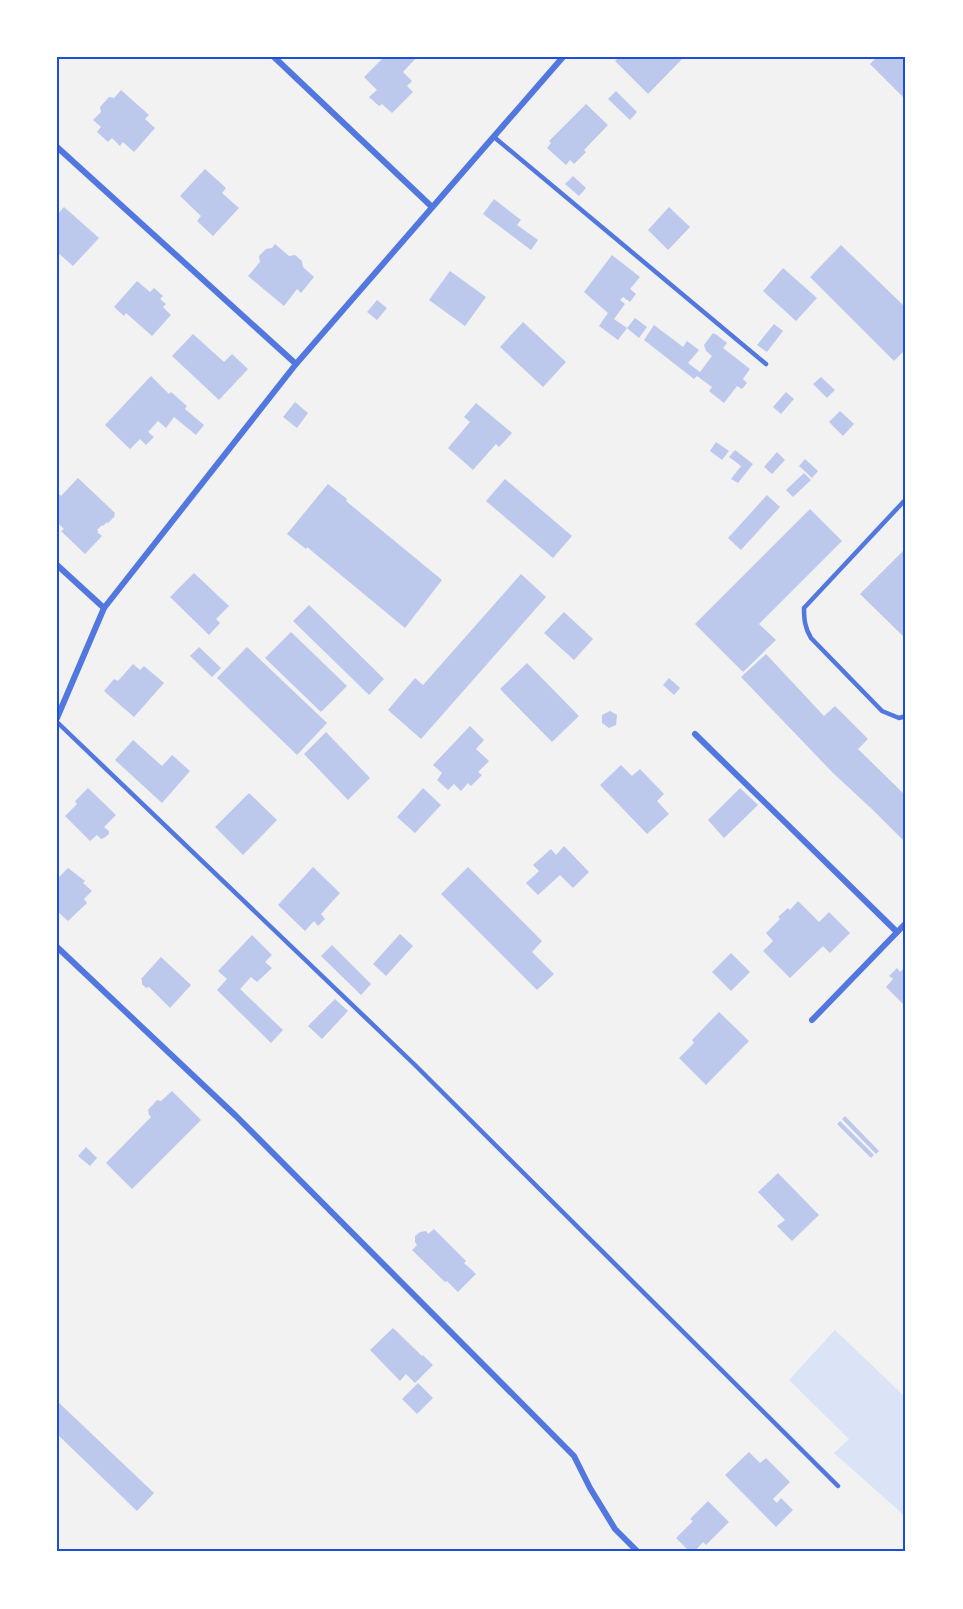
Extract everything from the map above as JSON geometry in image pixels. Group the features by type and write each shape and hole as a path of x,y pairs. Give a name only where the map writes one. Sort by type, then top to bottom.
{"street":[{"path":"274,57 432,207"},
{"path":"57,720 104,608 296,364 563,57"},
{"path":"57,147 296,364"},
{"path":"57,565 104,608"},
{"path":"695,734 897,932"},
{"path":"812,1020 906,923"},
{"path":"57,947 236,1116 574,1456 615,1529 638,1552"}],"lane":[{"path":"494,136 766,364"},
{"path":"906,499 804,608 806,630 811,638 882,711 899,718 906,716"},
{"path":"57,720 415,1065 838,1486"}],"shaded area":[{"path":"835,1330 906,1398 906,1517 834,1453 849,1439 789,1380"}],"building":[{"path":"384,57 417,57 403,72 412,81 407,86 413,92 392,113 369,97 377,90 364,77"},
{"path":"619,57 684,57 648,94 615,61"},
{"path":"877,57 906,57 906,100 870,64"},
{"path":"121,90 149,115 145,119 155,128 134,152 123,142 120,146 112,138 108,142 97,132 101,127 93,120 101,112 100,107 109,97 114,98"},
{"path":"616,91 637,112 630,120 608,99"},
{"path":"586,104 608,125 574,164 570,160 566,165 547,148 551,143 549,141"},
{"path":"205,169 226,188 222,193 239,208 213,236 197,221 201,216 180,196"},
{"path":"573,176 586,188 579,196 565,184"},
{"path":"494,199 521,220 517,225 538,240 531,250 483,214"},
{"path":"64,207 99,238 73,266 57,252 57,215"},
{"path":"669,207 690,227 668,250 648,230"},
{"path":"275,244 289,256 295,255 314,277 301,293 297,289 284,306 248,276 260,262 259,256"},
{"path":"841,245 906,308 906,349 894,361 810,277"},
{"path":"612,255 640,277 630,289 636,294 630,302 623,297 620,300 625,304 614,319 627,328 618,340 599,326 608,313 584,292"},
{"path":"783,268 817,298 796,321 763,291"},
{"path":"450,271 486,297 465,326 429,300"},
{"path":"137,281 150,292 154,288 163,296 160,299 166,304 163,307 171,315 152,336 126,313 124,316 114,307"},
{"path":"377,300 387,308 377,320 367,312"},
{"path":"635,318 647,327 639,338 627,328"},
{"path":"523,322 566,362 543,387 500,347"},
{"path":"774,324 783,331 767,352 757,345"},
{"path":"654,325 683,347 687,341 699,350 688,363 700,372 712,356 706,351 704,345 713,333 717,335 727,343 723,348 750,369 743,379 747,383 742,389 737,386 724,403 709,391 712,387 697,376 694,379 644,340"},
{"path":"193,334 224,362 232,354 248,369 219,400 172,356"},
{"path":"151,376 169,394 171,392 187,406 185,409 204,425 196,435 174,417 166,428 158,421 148,432 154,437 146,445 140,439 130,449 105,425"},
{"path":"821,377 835,390 827,398 813,384"},
{"path":"786,392 794,399 781,414 773,407"},
{"path":"295,402 308,413 297,428 283,417"},
{"path":"476,403 512,433 499,447 496,444 473,470 448,448 470,422 464,417"},
{"path":"840,411 854,424 843,436 829,422"},
{"path":"716,442 729,451 722,460 710,451"},
{"path":"735,450 753,464 738,483 731,479 741,466 729,457"},
{"path":"777,452 785,460 772,474 764,467"},
{"path":"805,459 818,471 812,478 799,466"},
{"path":"804,473 811,480 793,497 786,490"},
{"path":"78,478 115,513 108,523 97,530 102,536 85,554 61,531 64,529 57,522 57,492 61,496"},
{"path":"505,479 572,536 553,558 486,501"},
{"path":"328,484 442,580 405,628 307,547 306,549 287,534"},
{"path":"767,495 780,507 741,550 728,538"},
{"path":"810,509 842,541 759,624 776,640 743,672 695,624"},
{"path":"906,548 906,639 860,594"},
{"path":"194,573 229,606 216,619 220,623 209,635 170,597"},
{"path":"521,574 546,597 421,739 388,710 415,678 423,685"},
{"path":"309,605 384,679 369,695 293,621"},
{"path":"564,612 593,639 574,660 544,633"},
{"path":"291,632 347,686 321,712 265,658"},
{"path":"199,647 221,668 212,677 190,656"},
{"path":"247,647 327,723 297,755 217,678"},
{"path":"766,654 824,716 835,706 868,739 858,749 906,796 906,843 833,773 741,677"},
{"path":"527,663 579,716 552,742 500,689"},
{"path":"133,664 140,670 144,666 164,683 134,717 104,691 114,679 118,681"},
{"path":"669,678 680,688 674,695 663,685"},
{"path":"610,711 617,715 616,725 609,728 602,723 602,715"},
{"path":"470,726 484,740 476,749 489,761 478,772 482,775 471,786 468,783 461,791 454,784 448,790 437,780 442,773 433,765"},
{"path":"326,732 370,778 348,800 304,754"},
{"path":"133,740 162,766 172,755 190,771 162,803 115,760"},
{"path":"621,765 632,776 640,769 664,794 657,801 669,814 647,834 600,785"},
{"path":"88,788 116,815 104,827 109,834 101,839 97,835 90,841 65,816"},
{"path":"423,788 441,805 415,833 397,817"},
{"path":"740,788 758,805 724,838 708,820"},
{"path":"249,793 277,820 243,855 215,827"},
{"path":"564,846 589,872 573,888 560,875 538,895 526,883 539,871 533,865 551,849 556,855"},
{"path":"313,867 340,893 321,914 325,919 318,926 314,921 305,931 278,905"},
{"path":"468,867 542,941 532,952 554,974 537,990 441,894"},
{"path":"68,868 85,881 83,883 92,891 84,899 87,903 68,921 57,911 57,879"},
{"path":"798,901 819,922 829,912 850,933 830,953 823,946 790,978 763,951 773,941 766,933 780,919 778,917 788,908 790,910"},
{"path":"400,934 413,946 386,976 373,964"},
{"path":"252,935 272,955 265,962 272,968 257,982 251,977 240,989 283,1030 271,1043 217,990 227,979 218,971"},
{"path":"332,945 371,984 361,995 321,956"},
{"path":"731,953 750,972 731,991 712,972"},
{"path":"161,957 191,985 170,1008 149,987 146,988 142,984 141,979"},
{"path":"906,966 906,1007 886,987 893,979 889,976 897,968 900,972"},
{"path":"335,999 348,1011 322,1039 308,1026"},
{"path":"719,1012 749,1041 706,1085 679,1058 694,1043 692,1040"},
{"path":"172,1091 201,1120 132,1189 106,1163 151,1117 148,1110 157,1100 161,1101"},
{"path":"845,1116 879,1151 876,1154 842,1119"},
{"path":"840,1121 874,1155 871,1158 837,1124"},
{"path":"86,1147 97,1158 90,1166 78,1156"},
{"path":"778,1173 819,1215 792,1241 777,1226 785,1220 758,1192"},
{"path":"434,1229 476,1274 458,1292 412,1250 417,1245 415,1236 426,1231 428,1234"},
{"path":"393,1328 433,1365 415,1383 406,1374 400,1381 370,1350"},
{"path":"418,1383 433,1398 417,1414 402,1399"},
{"path":"57,1401 154,1493 137,1511 57,1434"},
{"path":"749,1452 760,1463 766,1458 790,1482 773,1499 777,1503 781,1498 793,1510 776,1527 725,1475"},
{"path":"708,1501 729,1522 706,1545 703,1542 694,1552 690,1552 676,1538 693,1521 690,1519"}]}
